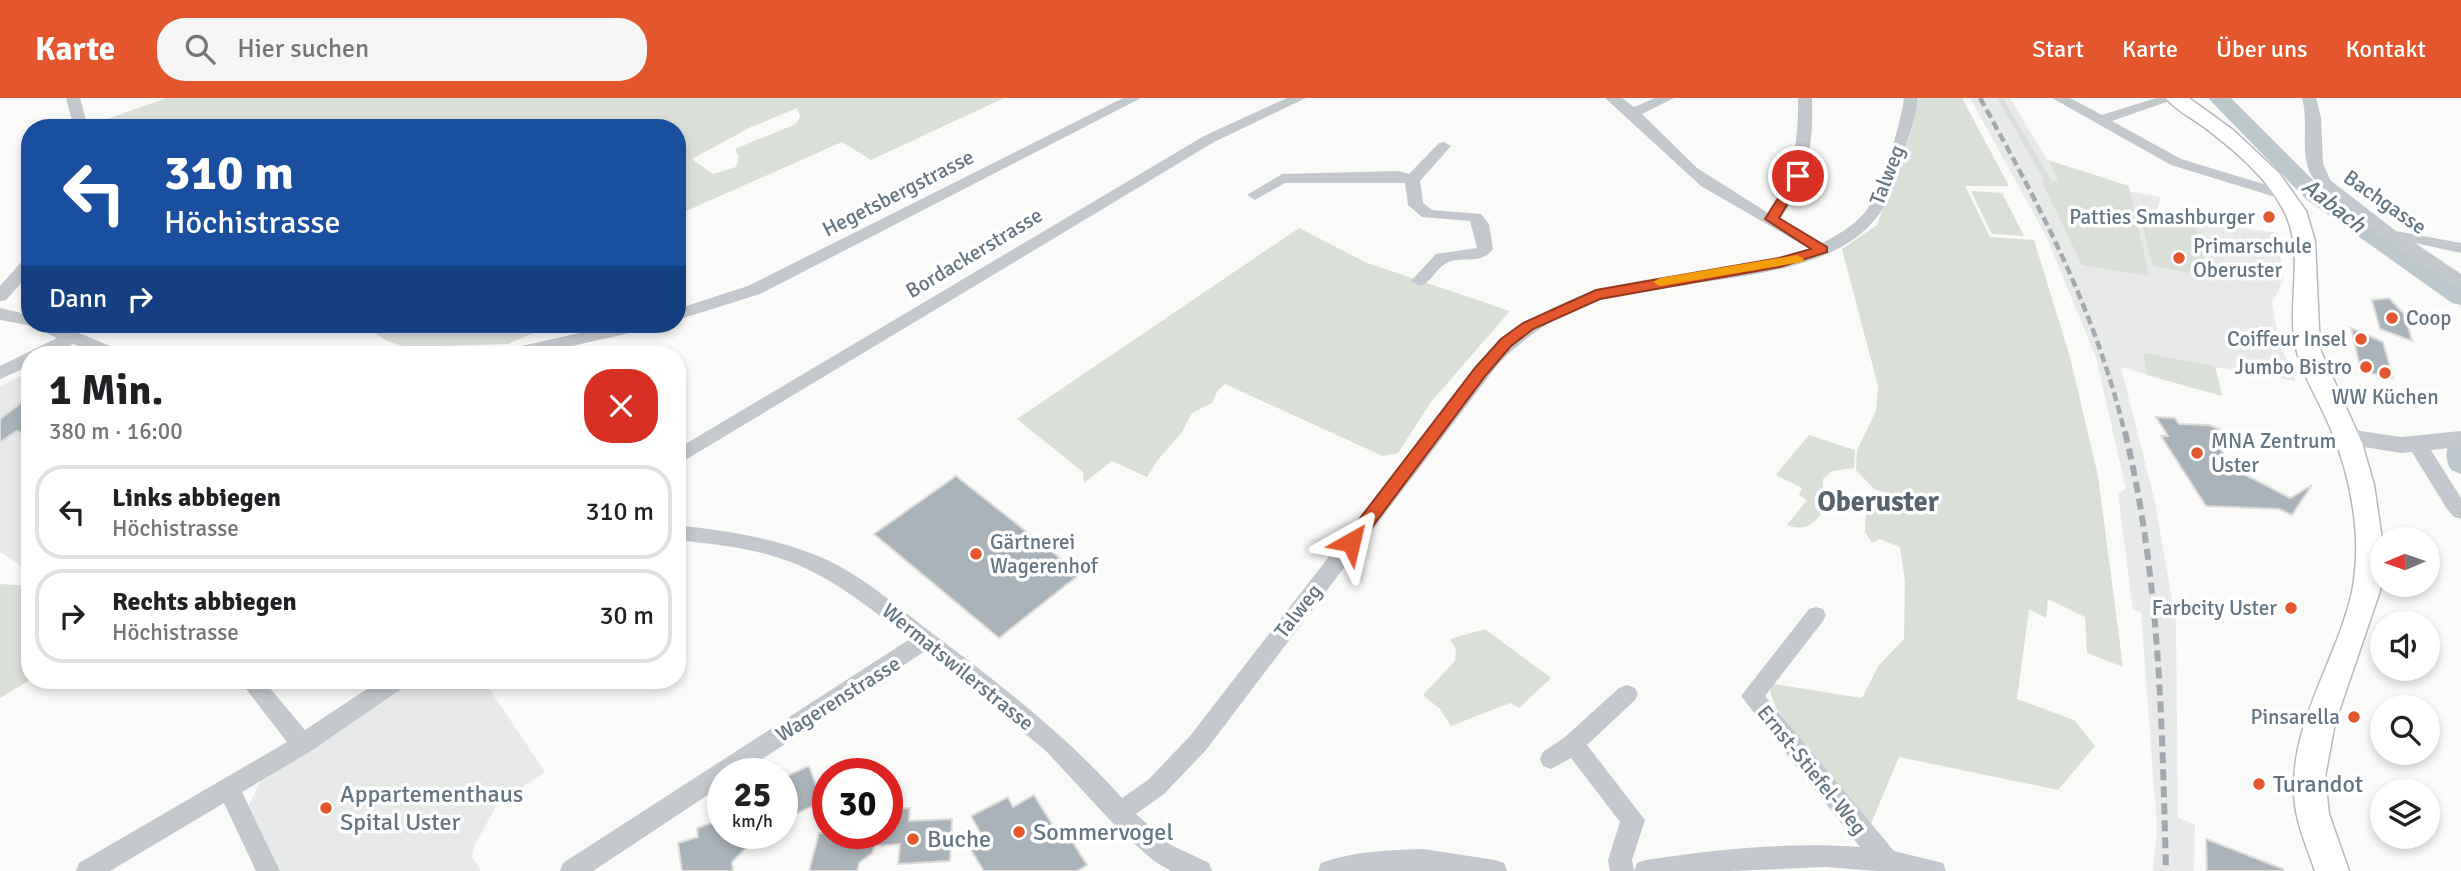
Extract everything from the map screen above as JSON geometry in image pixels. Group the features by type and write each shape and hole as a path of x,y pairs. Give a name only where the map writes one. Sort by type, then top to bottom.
{"main road":[{"path":"2176,98 2227,135 2285,195 2296,213 2304,240 2306,340 2347,437 2361,487 2369,557 2366,591 2314,736 2309,773 2311,806 2332,871"}],"street":[{"path":"73,98 79,119"},
{"name":"Hegetsbergstrasse","path":"686,312 754,290 1134,98"},
{"name":"Bordackerstrasse","path":"686,452 1209,138 1299,98"},
{"path":"1612,98 1634,112 1692,171 1823,250"},
{"path":"1634,112 1667,98"},
{"path":"1772,219 1798,176 1807,127 1805,98"},
{"name":"Talweg","path":"1121,812 1156,787 1198,743 1481,372 1506,343 1544,317 1596,295 1790,260 1823,250 1855,232 1877,206 1909,115 1911,98"},
{"path":"2059,98 2176,162 2285,195"},
{"path":"2102,120 2171,98"},
{"name":"Bachgasse","path":"2309,98 2316,118 2317,172 2323,184 2344,202 2461,282"},
{"path":"1412,180 1444,146"},
{"path":"1255,195 1282,178 1399,176 1412,180"},
{"path":"1412,180 1419,211 1475,217 1480,222 1486,246 1478,255 1442,258 1419,281"},
{"path":"2395,235 2408,234 2461,248"},
{"path":"0,296 21,273"},
{"path":"0,314 21,319"},
{"path":"66,333 97,346"},
{"path":"547,346 604,333"},
{"path":"55,346 75,336"},
{"path":"0,373 21,363"},
{"path":"2347,437 2416,444 2454,440"},
{"path":"2416,444 2444,492 2461,512"},
{"name":"Wermatswilerstrasse","path":"686,533 751,544 810,561 859,588 1074,762 1149,842 1188,870"},
{"name":"Ernst-Stiefel-Weg","path":"1816,615 1752,696 1885,859"},
{"name":"Wagerenstrasse","path":"572,871 926,640"},
{"path":"258,689 303,744"},
{"path":"88,871 303,744 384,689"},
{"path":"1550,759 1573,744 1627,694"},
{"path":"1573,744 1633,820 1620,860 1622,871"},
{"path":"229,789 268,871"},
{"path":"1646,871 1772,854 1885,859 1934,871"},
{"path":"1330,871 1380,860 1423,860 1495,871"}],"shaded area":[{"path":"167,98 1004,98 871,160 842,142 686,211 686,119 107,119","holes":["797,108 800,116 796,124 735,149 739,157 736,167 713,174 692,159 751,127"]},
{"path":"1919,98 1962,98 2009,186 1965,186 1990,237 2034,240 2070,357 2098,476 2123,667 2087,653 2085,617 2048,599 2046,618 2029,609 2017,699 2074,720 2095,746 2058,790 1899,757 1870,826 1776,708 1770,692 1773,684 1862,698 1879,665 1904,639 1905,581 1900,547 1880,539 1872,543 1865,532 1866,514 1883,505 1886,498 1886,493 1874,489 1856,470 1857,450 1876,411 1878,386 1842,249 1877,225 1910,135"},
{"name":"Primarschule Oberuster","path":"1970,98 2010,98 2059,180 2161,197 2157,210 2202,222 2278,233 2283,281 2272,303 2279,342 2296,381 2215,367 2222,396 2121,367 2155,502 2176,623 2178,818 2195,824 2194,871 2153,871 2157,829 2141,612 2133,610 2118,494 2126,489 2096,358 2047,238"},
{"path":"1997,98 2003,98 2052,182 2058,180 2048,160 2129,186 2149,276 2082,265 2042,182 2045,181"},
{"path":"1971,191 2002,193 2024,236 1992,234"},
{"path":"2140,216 2195,225 2208,276 2153,266"},
{"path":"1299,228 1367,263 1510,311 1431,402 1398,453 1383,456 1225,384 1218,390 1212,403 1192,413 1182,432 1147,477 1112,461 1084,483 1083,472 1017,419"},
{"path":"375,333 533,333 508,344 403,346 387,341"},
{"path":"2143,353 2215,366 2222,396 2147,375"},
{"path":"21,376 21,566 0,552 0,387"},
{"path":"1809,435 1855,450 1854,468 1832,471 1823,479 1823,491 1831,498 1814,522 1796,527 1787,525 1807,500 1799,495 1802,488 1776,475"},
{"path":"0,584 21,585 21,685 0,698"},
{"path":"1485,629 1551,678 1519,708 1510,703 1451,726 1440,709 1423,695 1455,661 1456,649 1450,639"},
{"path":"394,689 489,689 545,772 498,803 474,846 472,857 481,871 280,871 249,805 262,778"}],"building":[{"name":"Coop","path":"2389,298 2405,315 2412,341 2380,329 2372,300"},
{"path":"2351,328 2383,342 2393,378 2361,371"},
{"path":"21,403 21,433 17,431 0,442 0,419"},
{"name":"MNA Zentrum Uster","path":"2156,417 2175,418 2179,424 2209,425 2219,429 2213,437 2232,468 2290,498 2312,485 2292,515 2279,509 2206,506 2161,436 2168,436"},
{"name":"Gärtnerei Wagerenhof","path":"956,476 1080,574 999,638 874,534"},
{"path":"809,766 812,774 812,806 798,813 798,771"},
{"name":"Sommervogel","path":"1034,795 1058,834 1065,830 1087,865 1077,871 984,871 969,847 984,839 971,816 1008,797 1013,807"},
{"name":"Buche","path":"903,808 910,808 909,821 952,819 950,861 898,864 900,849 903,849"},
{"path":"707,825 707,849 745,849 732,862 733,871 682,871 678,843 698,837 697,828"},
{"path":"2206,839 2283,869 2283,871 2207,871"},
{"name":"Buche","path":"815,849 874,849 859,863 857,871 809,871"}],"waterway":[{"name":"Aabach","path":"2219,98 2314,194 2461,297"},
{"name":"Aabach","path":"2461,448 2461,463"}],"railway":[{"path":"1980,98 2064,261 2099,345 2125,434"},
{"path":"2125,432 2137,486 2152,595 2160,705 2166,871"}],"slow traffic":[{"path":"1660,282 1797,259"}],"place":[{"name":"Patties Smashburger","path":"2269,217"},
{"name":"Primarschule Oberuster","path":"2179,258"},
{"name":"Coop","path":"2392,318"},
{"name":"Coiffeur Insel","path":"2361,339"},
{"name":"Jumbo Bistro","path":"2366,367"},
{"name":"WW Küchen","path":"2385,373"},
{"name":"MNA Zentrum Uster","path":"2197,453"},
{"name":"Gärtnerei Wagerenhof","path":"976,554"},
{"name":"Farbcity Uster","path":"2291,608"},
{"name":"Pinsarella","path":"2354,717"},
{"name":"Turandot","path":"2259,784"},
{"name":"Appartementhaus Spital Uster","path":"326,808"},
{"name":"Sommervogel","path":"1019,832"},
{"name":"Buche","path":"913,839"}],"district":[{"name":"Oberuster","path":"1878,501"}],"route":[{"path":"1351,542 1481,372 1506,343 1528,326 1571,304 1596,295 1760,266 1823,250 1772,219 1794,187 1798,176"}]}
